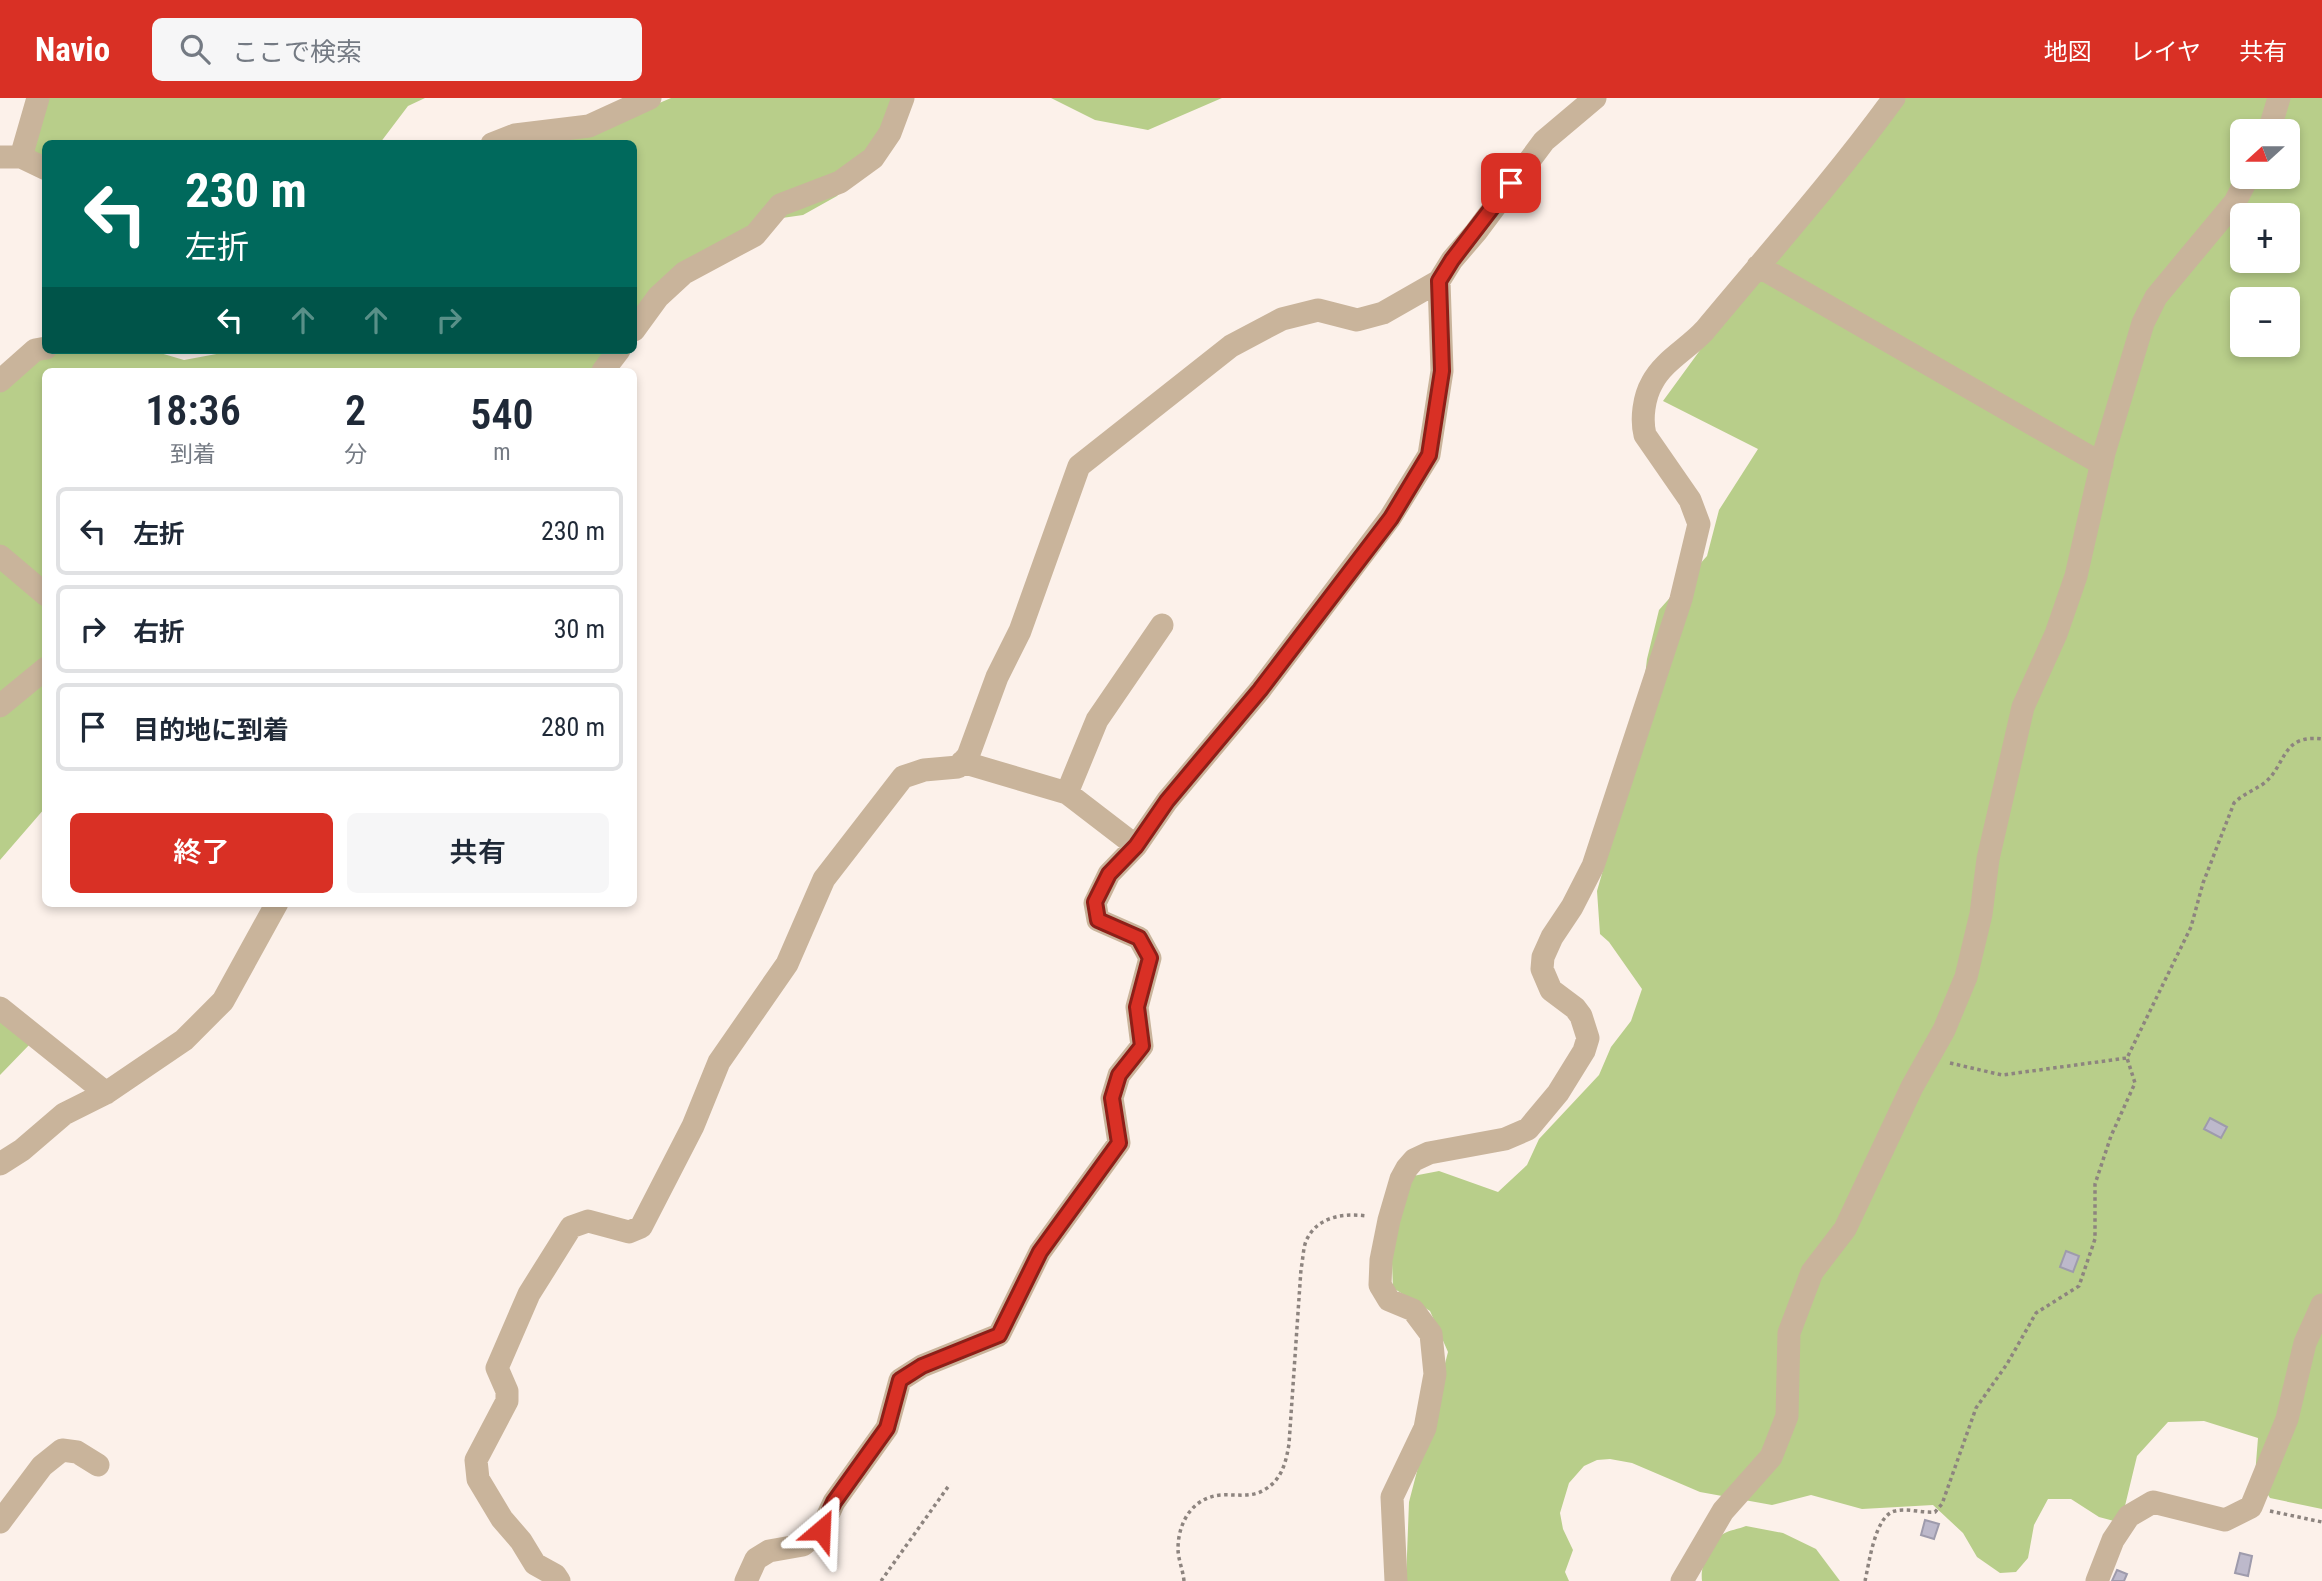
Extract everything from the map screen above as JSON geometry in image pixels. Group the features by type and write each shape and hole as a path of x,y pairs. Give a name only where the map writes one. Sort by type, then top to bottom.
{"street":[{"path":"38,98 10,157 42,168"},
{"path":"502,140 515,135 589,126 650,98"},
{"path":"637,326 659,297 684,273 755,235 780,205 840,182 873,158 890,133 903,98"},
{"path":"559,1581 555,1576 533,1572 520,1541 502,1520 478,1479 476,1460 507,1401 506,1391 496,1368 529,1294 570,1227 588,1221 629,1232 641,1227 693,1126 719,1062 787,964 824,879 903,777 924,770 958,767 968,756 997,677 1020,631 1079,466 1231,346 1282,319 1318,310 1357,320 1383,313 1439,281 1452,260 1544,141 1595,98"},
{"path":"1396,1581 1392,1497 1425,1428 1435,1374 1431,1334 1413,1310 1389,1300 1380,1285 1381,1261 1401,1179 1414,1160 1429,1153 1505,1139 1528,1129 1559,1093 1584,1051 1588,1038 1581,1016 1575,1008 1551,990 1545,980 1543,957 1593,866 1681,599 1699,524 1690,500 1646,435 1643,425 1646,398 1658,373 1696,340 1865,137 1894,98"},
{"path":"2273,119 2279,98"},
{"path":"1682,1581 1723,1511 1771,1457 1787,1416 1789,1334 1812,1272 1845,1228 1912,1087 1930,1057 1966,977 1981,914 1988,859 2023,707 2056,634 2076,576 2102,464 2143,323 2156,297 2235,202 2242,189"},
{"path":"1758,265 2102,464"},
{"path":"747,1581 756,1559 769,1551 803,1545 821,1530 834,1502 887,1428 900,1380 922,1366 999,1335 1040,1252 1119,1143 1112,1098 1119,1075 1142,1046 1137,1007 1150,958 1139,938 1098,920 1095,902 1109,874 1136,846 1167,801 1260,690 1391,518 1429,455 1442,371 1439,281"},
{"path":"0,380 35,351 42,349"},
{"path":"605,368 616,354"},
{"path":"0,556 42,592"},
{"path":"1067,793 1097,720 1162,625"},
{"path":"0,706 42,671"},
{"path":"962,762 1067,793 1136,846"},
{"path":"0,1164 22,1150 64,1114 106,1093 184,1040 223,1001 275,907"},
{"path":"0,1008 106,1093"},
{"path":"2097,1581 2113,1540 2129,1516 2153,1502 2225,1520 2251,1507 2287,1419 2305,1343 2322,1305"},
{"path":"0,1522 42,1466 62,1450 77,1452 98,1465"}],"path":[{"path":"1866,1581 1880,1523 1887,1514 1896,1510 1935,1512 1942,1504 1976,1408 2007,1364 2036,1313 2079,1286 2095,1238 2095,1184 2111,1136 2135,1083 2127,1058 2191,927 2203,883 2234,803 2242,794 2265,783 2289,748 2310,738 2322,739"},
{"path":"1930,1057 2002,1075 2127,1058"},
{"path":"1184,1581 1178,1552 1179,1532 1186,1515 1200,1501 1217,1495 1252,1495 1265,1490 1277,1479 1285,1465 1289,1444 1301,1269 1306,1241 1318,1225 1330,1218 1350,1214 1390,1220"},
{"path":"881,1581 950,1484"},
{"path":"2251,1507 2322,1522"}],"green space":[{"path":"27,98 425,98 408,106 382,140 42,140 42,159 24,148"},
{"path":"671,98 899,98 850,181 837,196 803,215 768,220 663,293 637,330 637,140 556,140 599,129"},
{"path":"1051,98 1222,98 1148,130 1095,120"},
{"path":"1884,98 2322,98 2322,1509 2270,1498 2255,1475 2258,1438 2204,1421 2168,1422 2137,1456 2124,1510 2114,1521 2099,1517 2071,1499 2048,1499 2034,1525 2028,1558 2016,1572 2000,1573 1977,1557 1963,1533 1933,1505 1862,1509 1811,1495 1772,1505 1700,1492 1632,1463 1610,1459 1597,1460 1584,1466 1569,1483 1560,1513 1563,1529 1573,1550 1565,1572 1569,1581 1406,1581 1409,1502 1448,1352 1430,1311 1393,1288 1391,1239 1413,1176 1439,1171 1498,1192 1527,1165 1539,1139 1599,1075 1611,1047 1631,1021 1642,989 1609,942 1600,934 1597,891 1635,759 1647,659 1659,610 1707,556 1719,510 1758,449 1663,401"},
{"path":"44,354 164,354 184,360 216,354 619,354 608,368 42,368 42,811 0,860 0,386"},
{"path":"0,1009 32,1042 0,1075"},
{"path":"1746,1526 1783,1533 1816,1549 1840,1581 1702,1581 1704,1562 1718,1538"}],"building":[{"path":"2210,1118 2227,1127 2221,1138 2204,1129"},
{"path":"2066,1251 2079,1256 2073,1272 2060,1267"},
{"path":"1925,1520 1939,1524 1934,1539 1921,1535"},
{"path":"2240,1553 2252,1556 2248,1576 2235,1573"},
{"path":"2117,1570 2127,1574 2124,1581 2112,1581"}],"route":[{"path":"821,1530 834,1502 887,1428 900,1380 922,1366 999,1335 1040,1252 1119,1143 1112,1098 1119,1075 1142,1046 1137,1007 1150,958 1139,938 1098,920 1095,902 1109,874 1136,846 1167,801 1260,690 1391,518 1429,455 1442,371 1439,281 1511,183"}]}
